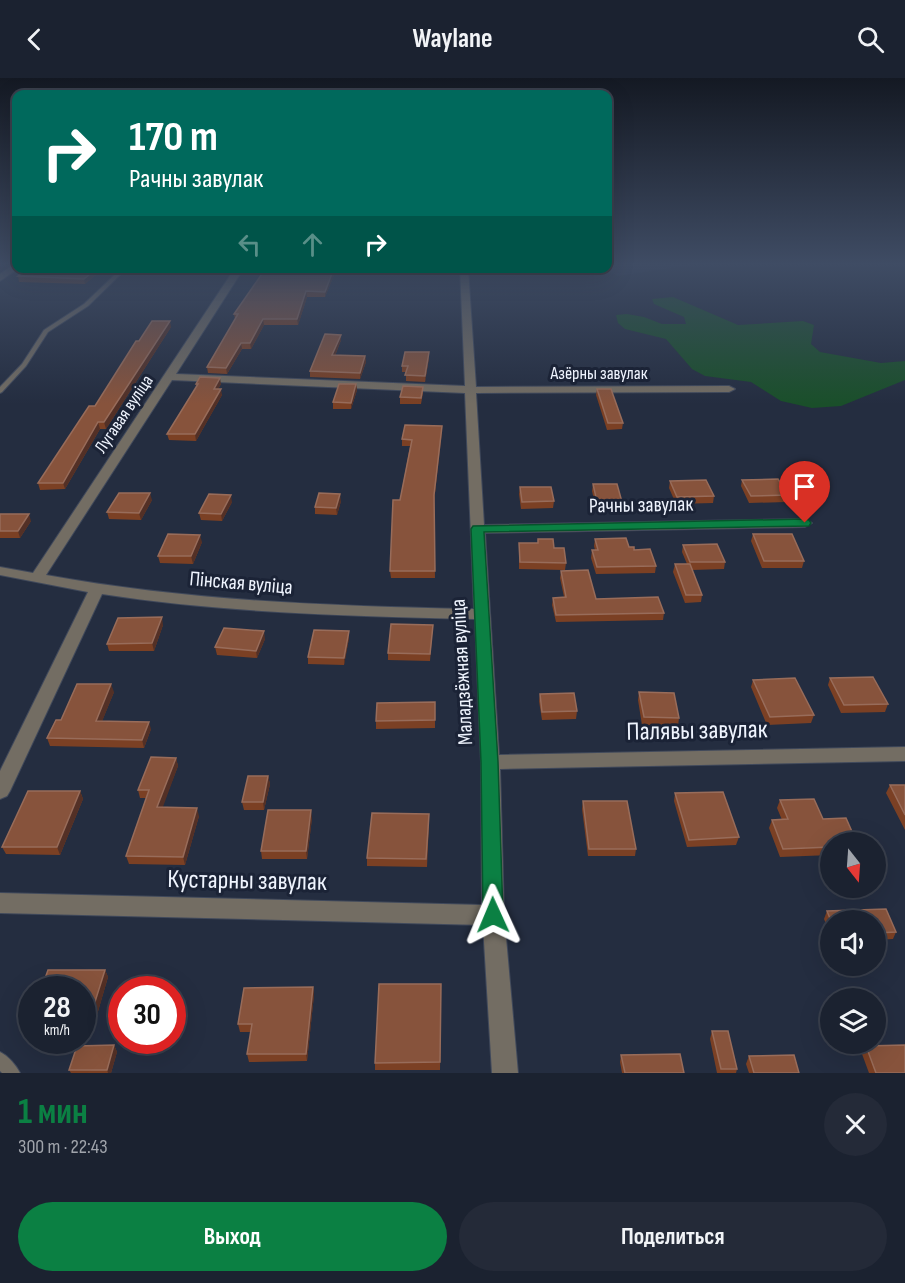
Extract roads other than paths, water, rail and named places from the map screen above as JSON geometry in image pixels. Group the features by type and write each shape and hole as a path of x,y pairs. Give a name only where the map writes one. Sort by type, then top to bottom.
{"street":[{"name":"Лугавая вуліца","path":"36,578 212,311"},
{"name":"Маладзёжная вуліца","path":"466,311 490,762 493,915 505,1073"},
{"name":"Азёрны завулак","path":"170,377 469,390 729,389"},
{"name":"Рачны завулак","path":"477,529 805,523"},
{"name":"Пінская вуліца","path":"0,571 97,588 202,602 275,608 482,614"},
{"path":"0,791 97,588"},
{"name":"Палявы завулак","path":"490,762 905,754"},
{"name":"Кустарны завулак","path":"0,903 493,915"}],"lane":[{"path":"0,390 24,365 46,331 76,311"},
{"path":"0,1060 12,1073"}]}
